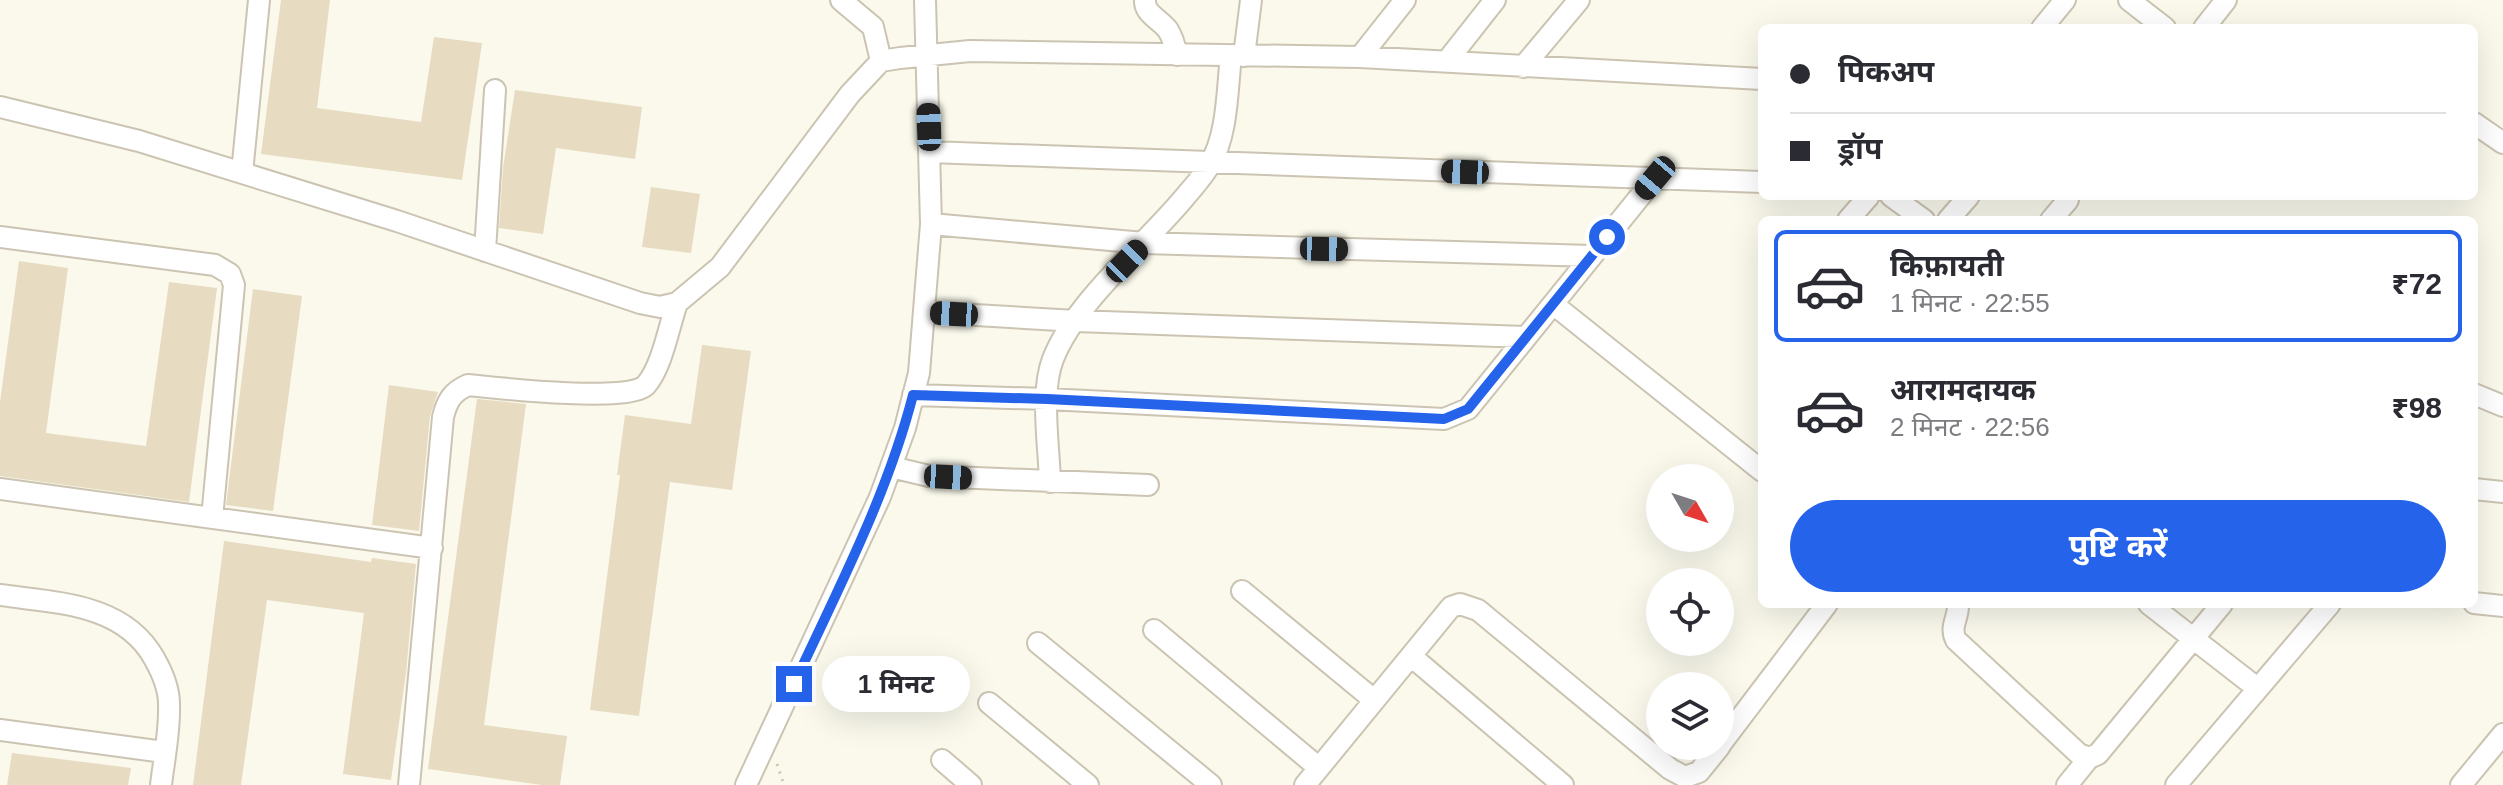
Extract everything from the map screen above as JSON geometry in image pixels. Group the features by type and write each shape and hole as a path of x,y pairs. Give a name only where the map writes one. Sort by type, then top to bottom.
{"street":[{"path":"242,173 259,0"},
{"path":"841,0 873,27 881,61"},
{"path":"746,785 874,511 891,467 919,373 931,224 925,0"},
{"path":"1145,0 1147,11 1165,26 1173,38 1177,55"},
{"path":"1050,482 1047,399 1052,361 1076,321 1107,282 1211,163 1222,129 1251,0"},
{"path":"1360,57 1405,0"},
{"path":"1447,61 1495,0"},
{"path":"1523,67 1579,0"},
{"path":"2045,24 2065,0"},
{"path":"2129,0 2160,24"},
{"path":"2207,24 2226,0"},
{"path":"0,107 139,141 660,307 677,303 720,267 824,126 881,61 970,51 1360,57 1758,79"},
{"path":"485,251 495,90"},
{"path":"2478,126 2503,143"},
{"path":"930,152 1758,182"},
{"path":"913,395 1444,419 1468,409 1655,178"},
{"path":"1852,216 1866,200"},
{"path":"1896,200 1918,216"},
{"path":"1952,216 1966,200"},
{"path":"2054,216 2068,200"},
{"path":"931,224 1144,243 1592,256"},
{"path":"0,237 215,265 230,274 234,285 212,518"},
{"path":"409,785 443,417 447,401 457,390 468,385 601,393 631,393 643,388 653,376 677,303"},
{"path":"1553,304 1758,468"},
{"path":"924,312 1076,321 1526,337"},
{"path":"2478,396 2503,406"},
{"path":"891,467 929,476 1148,485"},
{"path":"0,489 432,548"},
{"path":"2478,489 2503,492"},
{"path":"1242,591 1374,700"},
{"path":"0,595 100,612 129,626 149,647 163,672 170,703 161,785"},
{"path":"2478,603 2503,606"},
{"path":"1305,785 1451,607 1460,604 1478,610 1682,781 1699,772 1709,760"},
{"path":"1734,727 1824,608"},
{"path":"1959,608 1953,625 1956,640 2079,754 2089,758"},
{"path":"2154,608 2257,688"},
{"path":"2067,785 2089,758 2098,754 2219,608"},
{"path":"2176,785 2327,608"},
{"path":"1154,630 1319,768"},
{"path":"1038,643 1211,785"},
{"path":"1411,656 1563,785"},
{"path":"989,703 1088,785"},
{"path":"0,730 164,752"},
{"path":"2461,785 2503,734"},
{"path":"942,760 971,785"}],"building":[{"path":"281,0 330,0 317,108 421,122 434,37 482,43 462,180 261,154"},
{"path":"515,90 642,107 635,159 556,148 543,234 499,228 503,168"},
{"path":"651,187 700,194 691,253 642,247"},
{"path":"19,261 68,268 46,433 146,446 169,282 217,288 189,502 0,476 0,402"},
{"path":"253,289 302,296 273,511 226,505"},
{"path":"702,345 751,351 732,490 670,482 639,716 590,710 625,415 691,424"},
{"path":"389,385 438,392 430,416 419,531 372,525"},
{"path":"477,399 526,404 484,725 567,736 560,785 428,769"},
{"path":"224,541 371,562 372,558 416,564 406,673 391,780 343,774 364,613 267,600 241,785 193,785"},
{"path":"12,753 131,768 128,785 7,785"}],"route":[{"path":"794,684 880,497 905,428 913,395 1444,419 1468,409 1607,237"}]}
